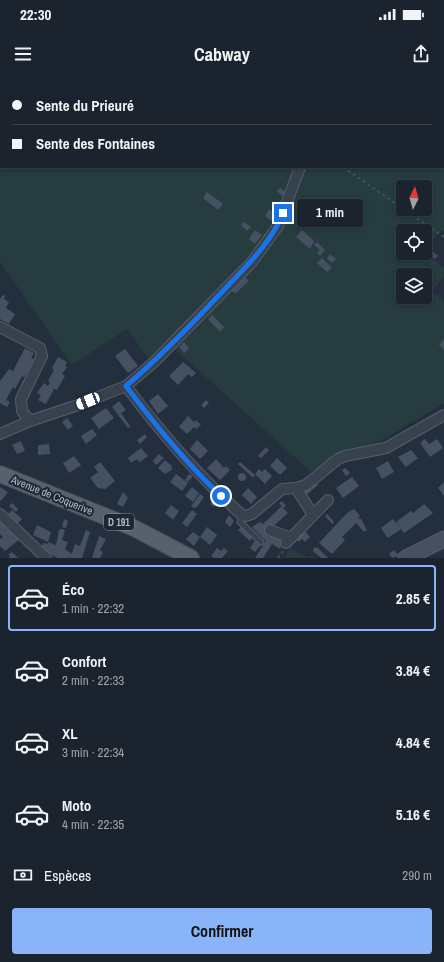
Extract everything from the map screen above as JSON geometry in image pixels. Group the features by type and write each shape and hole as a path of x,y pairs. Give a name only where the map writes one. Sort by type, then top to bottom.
{"main road":[{"name":"Avenue de Coquerive","path":"0,474 134,528 191,558"},
{"path":"406,558 444,539"}],"street":[{"path":"0,434 30,421 75,406 126,386 153,363 252,262 278,226 300,168"},
{"path":"0,327 40,348 42,356 21,399 22,410 30,421"},
{"path":"126,386 158,429 196,473 242,515 246,516 252,514 282,489 296,488 306,485 338,459 345,456 386,448 444,415"},
{"path":"296,488 313,515"},
{"path":"270,530 289,540 328,500"},
{"path":"0,514 46,558"}],"lane":[{"path":"242,515 240,522 261,542"}],"path":[{"path":"344,168 444,237"}],"green space":[{"path":"0,168 444,168 444,232 442,230 432,241 432,224 396,224 396,260 432,260 432,257 444,268 444,276 432,291 444,302 444,403 371,447 348,450 311,472 166,341 149,359 127,329 72,365 0,262"},
{"path":"291,548 308,558 284,558"},
{"path":"311,555 315,558 308,558"}],"building":[{"path":"280,188 285,192 282,196 277,191"},
{"path":"207,192 223,204 218,210 203,198"},
{"path":"269,209 275,214 271,221 265,216"},
{"path":"244,222 251,227 247,231 241,225"},
{"path":"255,230 262,235 255,244 249,239"},
{"path":"302,230 314,241 310,249 296,237"},
{"path":"317,242 325,250 320,256 317,253 320,250 314,245"},
{"path":"432,251 438,256 435,259 432,256"},
{"path":"330,254 336,259 332,263 327,258"},
{"path":"322,258 332,268 327,272 317,263"},
{"path":"245,277 249,281 235,294 231,290"},
{"path":"3,295 5,296 4,299 9,302 6,308 15,314 9,324 0,319 0,299"},
{"path":"212,315 224,327 220,332 208,319"},
{"path":"444,339 444,350 439,345"},
{"path":"184,342 189,348 184,353 179,347"},
{"path":"25,348 34,353 31,358 35,360 24,377 22,376 15,389 13,387 6,400 10,402 7,407 0,403 0,381 9,369 13,371"},
{"path":"125,349 138,366 128,373 115,356"},
{"path":"58,357 67,362 65,366 67,367 62,374 65,376 57,390 54,389 46,404 38,400 41,395 37,393 44,383 48,386 50,382 48,381 54,370 52,368"},
{"path":"183,362 196,373 192,377 188,374 178,385 169,376"},
{"path":"158,394 168,406 158,414 149,401"},
{"path":"206,400 209,403 204,408 201,405"},
{"path":"119,401 126,410 121,413 130,426 128,428 112,407"},
{"path":"106,408 114,418 99,429 91,418"},
{"path":"188,416 194,422 196,420 201,425 196,429 194,427 187,434 179,427"},
{"path":"67,418 73,426 68,430 62,422"},
{"path":"92,429 97,435 86,444 81,436"},
{"path":"145,434 147,437 140,444 137,440"},
{"path":"425,439 429,444 437,439 443,448 430,457 420,443"},
{"path":"197,440 208,451 200,459 190,449"},
{"path":"21,441 25,451 17,454 12,445"},
{"path":"49,444 50,454 38,455 38,445"},
{"path":"266,447 269,450 261,458 258,456"},
{"path":"141,448 148,456 140,462 137,459 131,463 128,458"},
{"path":"411,450 418,458 406,467 398,457"},
{"path":"159,454 164,458 156,465 153,461"},
{"path":"74,456 81,465 69,473 63,463"},
{"path":"277,458 287,468 280,475 270,466"},
{"path":"216,459 224,468 226,466 230,470 220,480 207,468"},
{"path":"165,460 172,466 171,467 173,469 165,474 158,468"},
{"path":"388,461 394,472 382,479 376,468"},
{"path":"100,462 115,481 105,489 98,488 90,478 98,472 94,467"},
{"path":"240,462 255,475 253,478 238,464"},
{"path":"345,468 350,473 346,476 342,470"},
{"path":"259,469 262,472 265,469 272,476 265,484 255,474"},
{"path":"240,473 244,473 246,477 244,481 240,481 238,479 238,475"},
{"path":"176,474 188,483 182,491 170,482"},
{"path":"189,474 193,476 188,482 185,480"},
{"path":"352,477 359,486 343,498 336,488"},
{"path":"315,480 318,485 305,496 301,491"},
{"path":"444,482 444,496 438,488"},
{"path":"0,487 8,492 1,501 0,500"},
{"path":"192,487 199,493 193,502 185,496"},
{"path":"248,488 257,497 251,504 242,495"},
{"path":"123,492 128,498 123,507 117,504"},
{"path":"200,494 204,497 197,507 194,508 191,506"},
{"path":"215,498 219,501 214,507 210,504"},
{"path":"282,501 286,505 283,508 288,513 271,528 283,540 280,549 272,544 263,558 255,558 266,541 252,527 260,522 263,524 282,506 279,503"},
{"path":"12,503 18,509 16,512 9,506"},
{"path":"424,504 433,513 404,533 396,522 411,511 413,513"},
{"path":"171,505 179,511 173,520 165,513"},
{"path":"354,509 360,516 358,518 361,519 367,530 364,532 356,523 342,537 345,540 332,554 319,543 347,513"},
{"path":"12,510 22,519 15,526 7,515"},
{"path":"192,510 197,514 187,527 182,523"},
{"path":"327,514 334,522 332,524 325,516"},
{"path":"229,515 234,521 230,527 225,522"},
{"path":"0,519 20,539 5,551 0,546 0,539 3,537 0,534"},
{"path":"64,519 68,521 66,528 62,527"},
{"path":"393,519 401,529 388,538 381,528"},
{"path":"37,525 51,532 48,542 33,535"},
{"path":"207,527 217,535 210,545 200,537"},
{"path":"241,527 252,538 250,541 238,530"},
{"path":"303,529 310,537 305,542 302,539 299,542 295,538"},
{"path":"59,530 65,530 62,540 68,542 65,549 72,554 75,544 80,546 86,530 90,532 82,558 58,558 41,550 43,543 48,544 48,542 56,545"},
{"path":"193,532 200,537 194,546 186,539"},
{"path":"99,536 106,539 100,550 103,552 100,558 92,558"},
{"path":"255,541 260,546 255,552 250,548"},
{"path":"314,547 317,547 328,558 321,558 313,551"},
{"path":"217,548 221,551 224,548 228,551 222,558 214,558 211,556"},
{"path":"394,550 399,556 392,558 389,554"},
{"path":"12,552 18,558 9,558 10,556 8,555"}],"route":[{"path":"221,496 196,473 158,429 126,386 153,363 252,262 278,226 283,213"}]}
